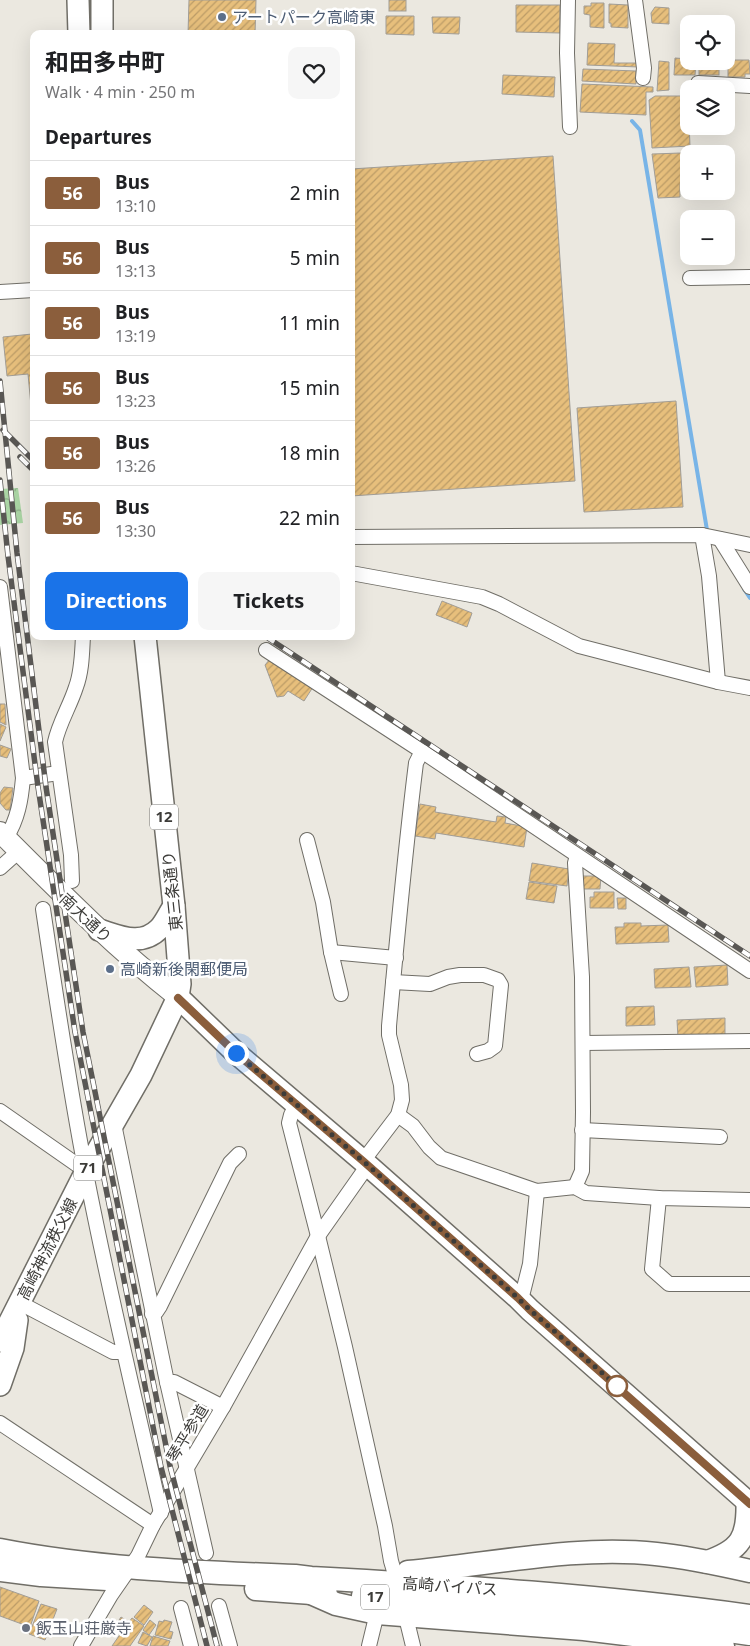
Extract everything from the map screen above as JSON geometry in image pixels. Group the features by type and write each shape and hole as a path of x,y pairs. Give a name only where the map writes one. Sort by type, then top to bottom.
{"highway":[{"name":"高崎バイパス","path":"0,1550 66,1560 126,1574 310,1593 552,1593 750,1616"},
{"path":"310,1593 336,1604 377,1612 400,1593 558,1555 608,1552 655,1554 750,1571"},
{"name":"高崎バイパス","path":"0,1570 40,1575 295,1576 400,1593 659,1621 750,1634"},
{"path":"400,1593 584,1629 722,1646"}],"main road":[{"path":"78,0 80,30"},
{"path":"102,0 102,30"},
{"name":"東三条通り","path":"145,640 174,906 180,984 178,998"},
{"name":"南大通り","path":"8,841 99,930 178,998"},
{"path":"99,930 128,939 144,938 159,929 174,906"},
{"path":"178,998 236,1053 366,1163 749,1502 746,1528 738,1544 732,1550 706,1562"},
{"name":"高崎神流秩父線","path":"0,1341 86,1171 141,1075 178,998"},
{"name":"71","path":"0,1323 20,1303"},
{"name":"71","path":"0,1385 13,1348 20,1303"}],"street":[{"path":"568,0 567,54 570,127"},
{"path":"635,0 644,68 642,78"},
{"path":"735,85 750,86"},
{"path":"690,278 750,277"},
{"path":"0,292 30,290"},
{"path":"355,537 702,535 750,545"},
{"path":"702,535 708,576 718,682"},
{"path":"720,539 750,587"},
{"path":"355,574 482,597 579,646 718,682 750,688"},
{"path":"0,587 23,778 19,809 0,868"},
{"path":"72,881 55,742 77,684 81,666 83,640"},
{"path":"266,650 423,752 750,970"},
{"path":"423,752 418,757 416,763 402,884 389,1035 401,1084 402,1100 398,1115 413,1126 429,1147 441,1158 537,1191 575,1187 586,1193 658,1198 750,1200"},
{"path":"23,778 59,773"},
{"path":"307,840 324,902 331,952 341,994"},
{"path":"575,1187 582,1171 582,977 575,863 578,856"},
{"path":"43,909 86,1171 123,1352 161,1513"},
{"path":"331,952 396,958"},
{"path":"393,982 430,984 448,977 460,975 484,975 498,980 501,985 495,1046 477,1054"},
{"path":"583,1043 750,1041"},
{"path":"296,1105 289,1123 318,1236 386,1526 391,1560 413,1646"},
{"path":"0,1111 86,1171"},
{"name":"琴平参道","path":"80,1646 111,1595 138,1556 153,1525 223,1407 318,1236 398,1115"},
{"path":"114,1124 166,1382 206,1553"},
{"path":"582,1130 720,1137"},
{"path":"152,1314 160,1306 230,1163 239,1154"},
{"path":"518,1298 523,1292 530,1264 537,1191"},
{"path":"658,1198 652,1269 669,1284 750,1284"},
{"path":"20,1303 113,1352 123,1352"},
{"path":"166,1382 174,1382 223,1407"},
{"path":"0,1423 153,1525"},
{"path":"219,1606 230,1646"},
{"path":"181,1608 191,1646"},
{"path":"370,1646 377,1612"}],"green space":[{"path":"18,488 23,523 0,525 0,489"}],"building":[{"name":"アートパーク高崎東","path":"189,0 256,0 255,30 188,30"},
{"path":"389,0 406,0 406,11 389,11"},
{"path":"591,3 604,3 604,28 590,27 590,15 584,14 584,6 591,6"},
{"path":"609,4 628,5 628,28 611,27 611,23 609,23"},
{"path":"516,5 560,5 560,33 516,32"},
{"path":"655,7 669,8 669,24 652,23 651,13"},
{"path":"386,16 414,16 414,35 386,34"},
{"path":"432,17 460,17 459,34 433,33"},
{"path":"588,43 615,44 614,63 639,63 639,67 587,65"},
{"path":"675,58 680,58 680,70 695,70 695,75 674,75"},
{"path":"735,60 749,60 750,74 745,74 745,77 728,77 728,70 735,70"},
{"path":"659,61 669,62 669,90 657,91"},
{"path":"583,69 636,71 636,84 582,81"},
{"path":"699,70 719,70 719,75 699,75"},
{"path":"503,75 555,77 554,97 502,94"},
{"path":"582,84 653,87 653,92 646,92 646,115 580,112"},
{"path":"655,96 680,96 680,135 690,135 690,145 652,148 649,100"},
{"path":"680,153 680,197 658,198 652,154"},
{"path":"553,156 575,481 355,496 355,169"},
{"path":"30,334 30,395 28,374 7,376 3,337"},
{"path":"676,401 683,507 584,512 577,408"},
{"path":"442,601 472,613 467,627 436,615"},
{"path":"270,659 313,687 304,701 288,691 284,696 277,697 265,665"},
{"path":"0,704 5,704 6,725 0,722"},
{"path":"0,724 6,727 0,741"},
{"path":"0,745 11,749 7,758 0,756"},
{"path":"4,787 13,788 10,810 6,810 0,803 0,793"},
{"path":"420,804 436,807 435,812 496,822 497,816 506,817 505,823 527,827 524,847 436,833 435,839 415,836"},
{"path":"532,863 569,869 567,886 529,881"},
{"path":"580,876 601,876 600,889 580,889"},
{"path":"529,882 557,886 554,903 526,899"},
{"path":"594,892 614,892 614,908 590,908 590,897 594,897"},
{"path":"617,898 626,898 626,909 618,909"},
{"path":"624,923 641,923 641,926 668,925 669,942 616,944 615,927 624,927"},
{"path":"727,965 728,985 696,987 694,967"},
{"path":"689,967 691,987 655,988 654,969"},
{"path":"654,1006 655,1025 626,1026 626,1007"},
{"path":"725,1018 725,1036 678,1038 677,1020"},
{"path":"0,1587 39,1601 30,1627 0,1616"},
{"path":"41,1604 57,1609 45,1640 29,1634"},
{"path":"144,1605 153,1612 144,1625 134,1617"},
{"path":"121,1617 129,1622 132,1618 144,1626 130,1646 112,1646 121,1633 114,1628"},
{"path":"150,1620 156,1625 149,1635 143,1630"},
{"path":"164,1620 172,1622 169,1631 173,1632 171,1639 155,1635 159,1621 163,1622"},
{"path":"143,1632 152,1637 147,1646 138,1643"},
{"path":"153,1636 170,1641 168,1646 150,1646"}],"waterway":[{"path":"632,121 640,130 709,533"},
{"path":"744,589 750,598"}],"railway":[{"path":"0,381 17,553 46,787 83,1032 170,1466 217,1646"},
{"path":"3,430 30,457"},
{"path":"20,457 30,467"},
{"path":"0,480 38,787 75,1032 161,1467 207,1646"},
{"path":"271,640 750,956"}],"bus line":[{"name":"56","path":"178,998 236,1053 363,1161 750,1504"}],"place":[{"name":"アートパーク高崎東","path":"222,17"},
{"name":"高崎新後閑郵便局","path":"110,969"},
{"name":"飯玉山荘厳寺","path":"26,1628"}],"route":[{"path":"236,1053 363,1161 617,1386"}]}
